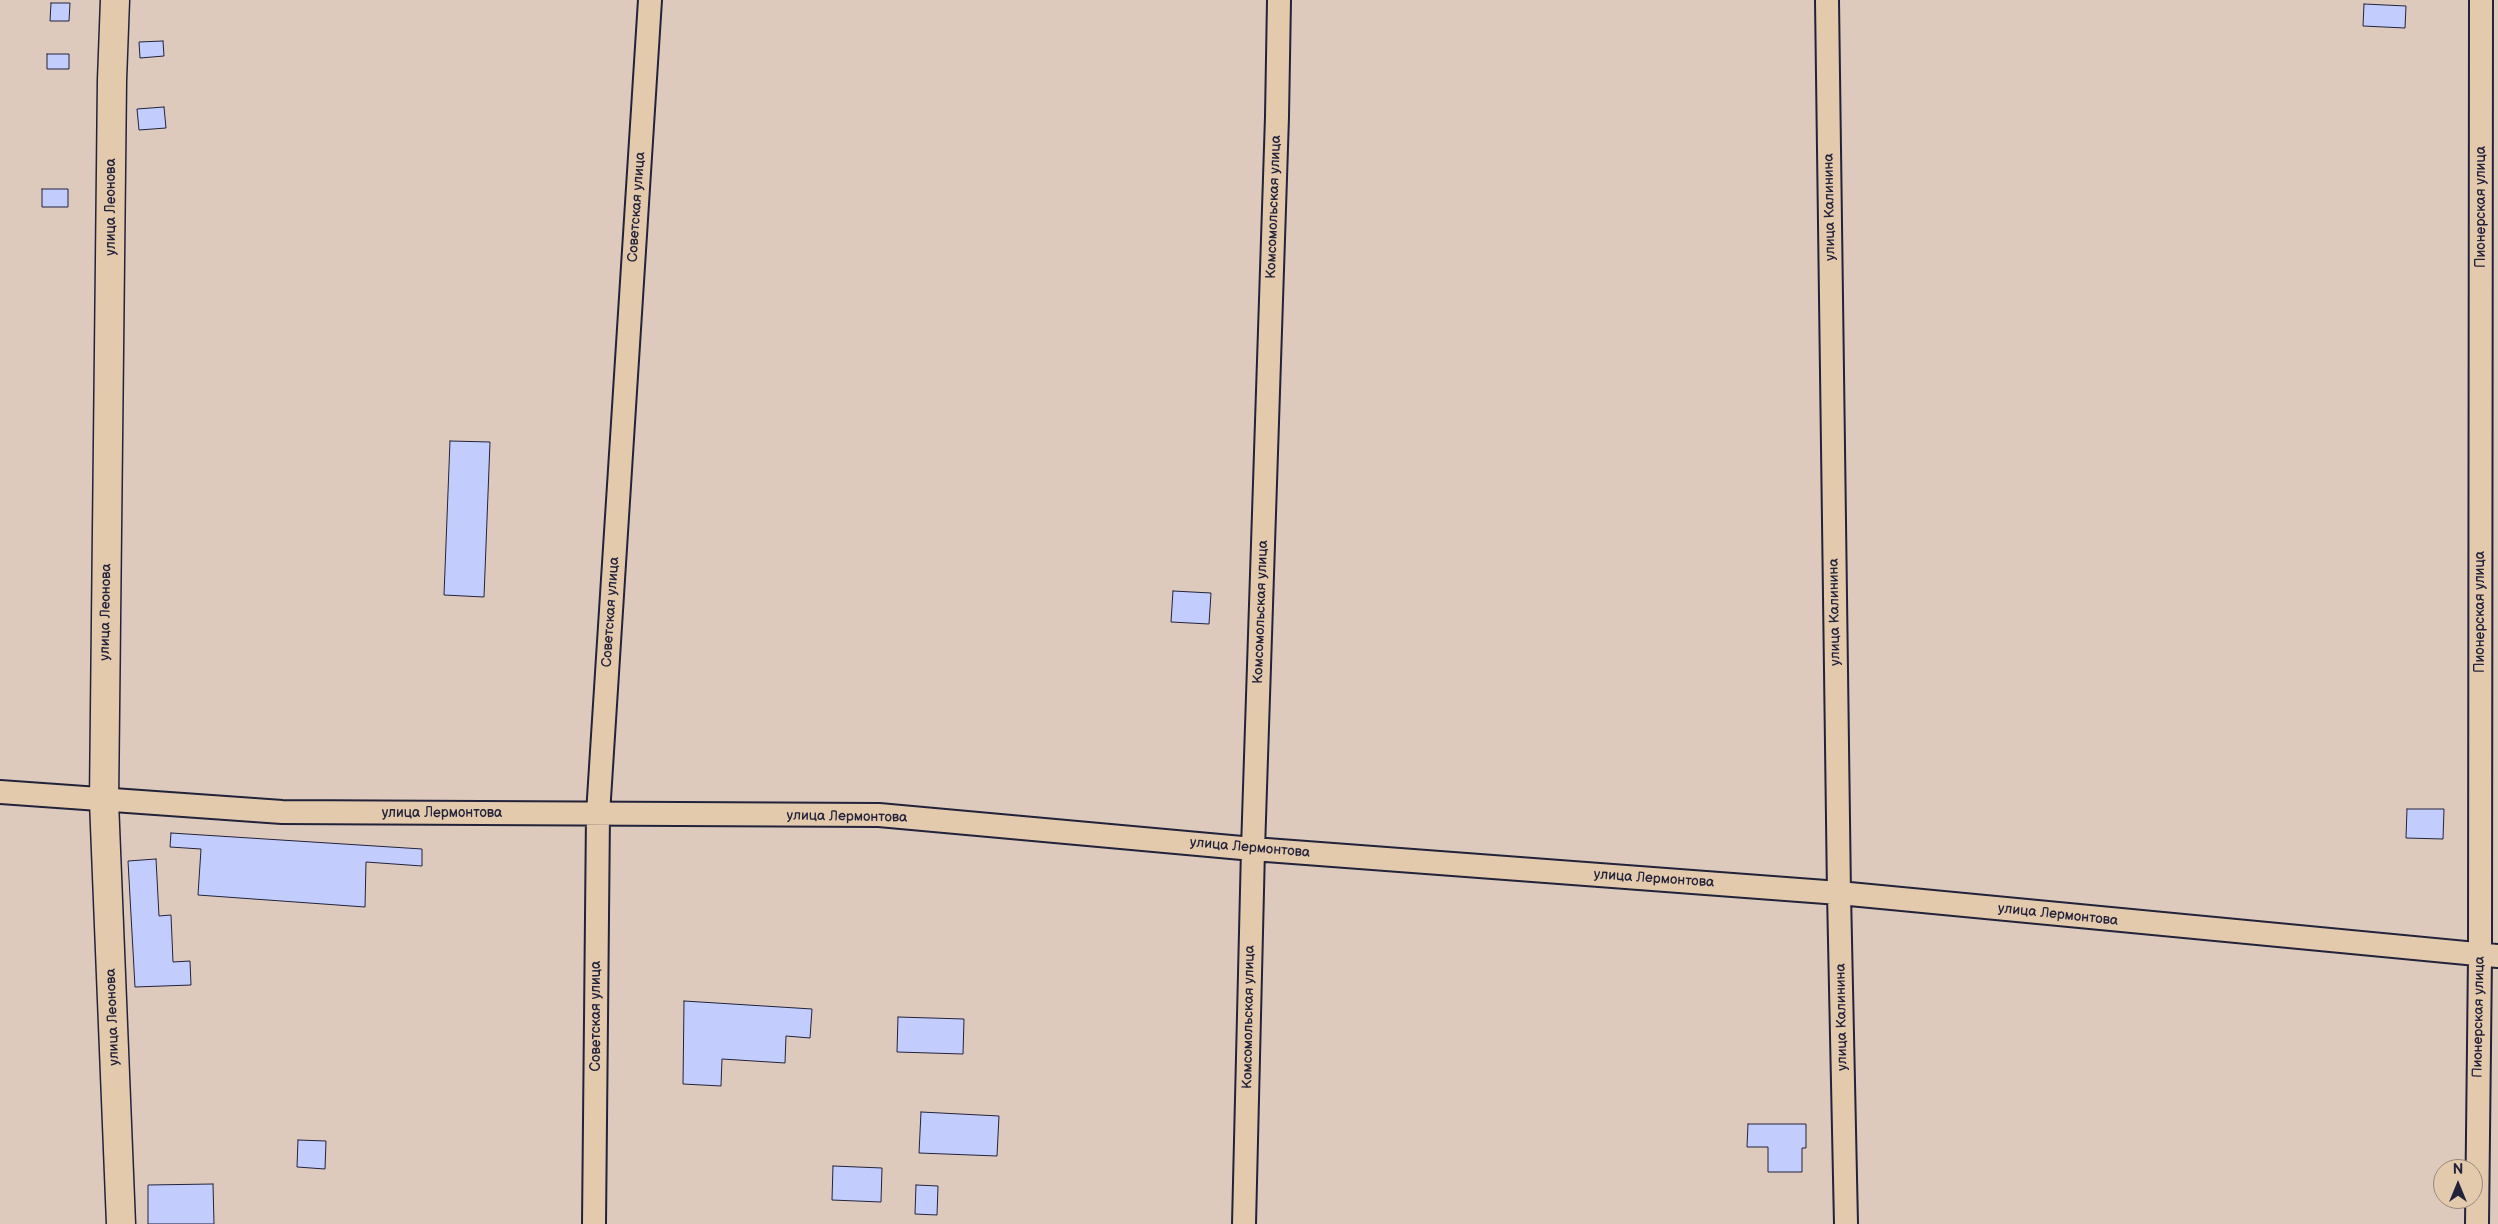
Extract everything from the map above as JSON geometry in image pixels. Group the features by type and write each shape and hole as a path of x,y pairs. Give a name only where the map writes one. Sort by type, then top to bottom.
{"main road":[{"name":"улица Леонова","path":"115,0 112,80 104,801 121,1224"}],"street":[{"name":"Советская улица","path":"594,1224 598,814 650,0"},
{"name":"Комсомольская улица","path":"1244,1224 1253,848 1277,127 1279,0"},
{"name":"улица Калинина","path":"1828,0 1839,893 1846,1224"},
{"name":"Пионерская улица","path":"2477,1224 2489,956 2481,0"},
{"name":"улица Лермонтова","path":"0,792 104,801 282,812 879,815 1253,848 1839,893 2489,956"}],"building":[{"path":"51,3 70,3 69,21 50,21"},
{"path":"2364,4 2406,6 2405,28 2363,26"},
{"path":"163,41 164,56 140,58 139,42"},
{"path":"47,54 69,54 69,69 47,69"},
{"path":"164,107 166,128 139,130 137,109"},
{"path":"42,189 68,189 68,207 42,207"},
{"path":"450,441 490,442 484,597 444,595"},
{"path":"1173,591 1211,593 1209,624 1171,622"},
{"path":"2407,809 2444,809 2443,839 2406,838"},
{"path":"171,833 422,849 422,866 366,862 365,907 198,895 201,849 170,847"},
{"path":"156,859 159,916 171,915 173,962 190,961 191,985 135,987 128,861"},
{"path":"684,1001 812,1009 810,1038 786,1036 785,1063 722,1059 721,1086 683,1084"},
{"path":"898,1017 964,1019 963,1054 897,1052"},
{"path":"921,1112 999,1116 997,1156 919,1153"},
{"path":"1748,1124 1806,1124 1806,1148 1802,1148 1802,1172 1768,1172 1768,1147 1747,1147"},
{"path":"298,1140 326,1141 325,1169 297,1167"},
{"path":"833,1166 882,1168 881,1202 832,1200"},
{"path":"213,1184 214,1224 148,1224 148,1185"},
{"path":"916,1185 938,1186 937,1215 915,1214"}]}
